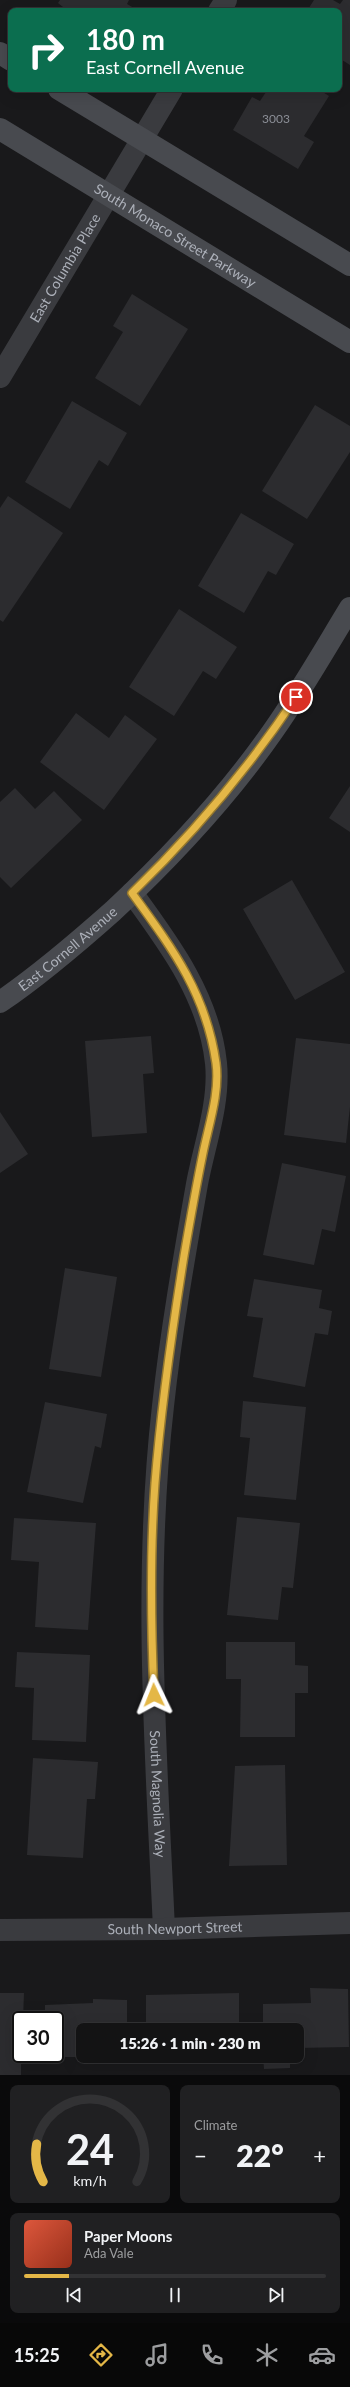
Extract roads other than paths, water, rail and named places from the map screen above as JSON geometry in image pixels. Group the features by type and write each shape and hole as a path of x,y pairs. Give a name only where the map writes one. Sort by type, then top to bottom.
{"main road":[{"path":"64,92 350,265"},
{"name":"South Monaco Street Parkway","path":"0,130 350,342"},
{"name":"East Cornell Avenue","path":"0,1002 53,963 132,893 177,849 238,778 281,720 350,608"}],"street":[{"name":"East Columbia Place","path":"0,377 170,92"},
{"name":"South Magnolia Way","path":"132,893 168,943 194,987 210,1029 216,1066 214,1104 183,1262 163,1404 155,1485 151,1633 164,1929"},
{"name":"South Newport Street","path":"0,1930 164,1929 350,1923"}]}
